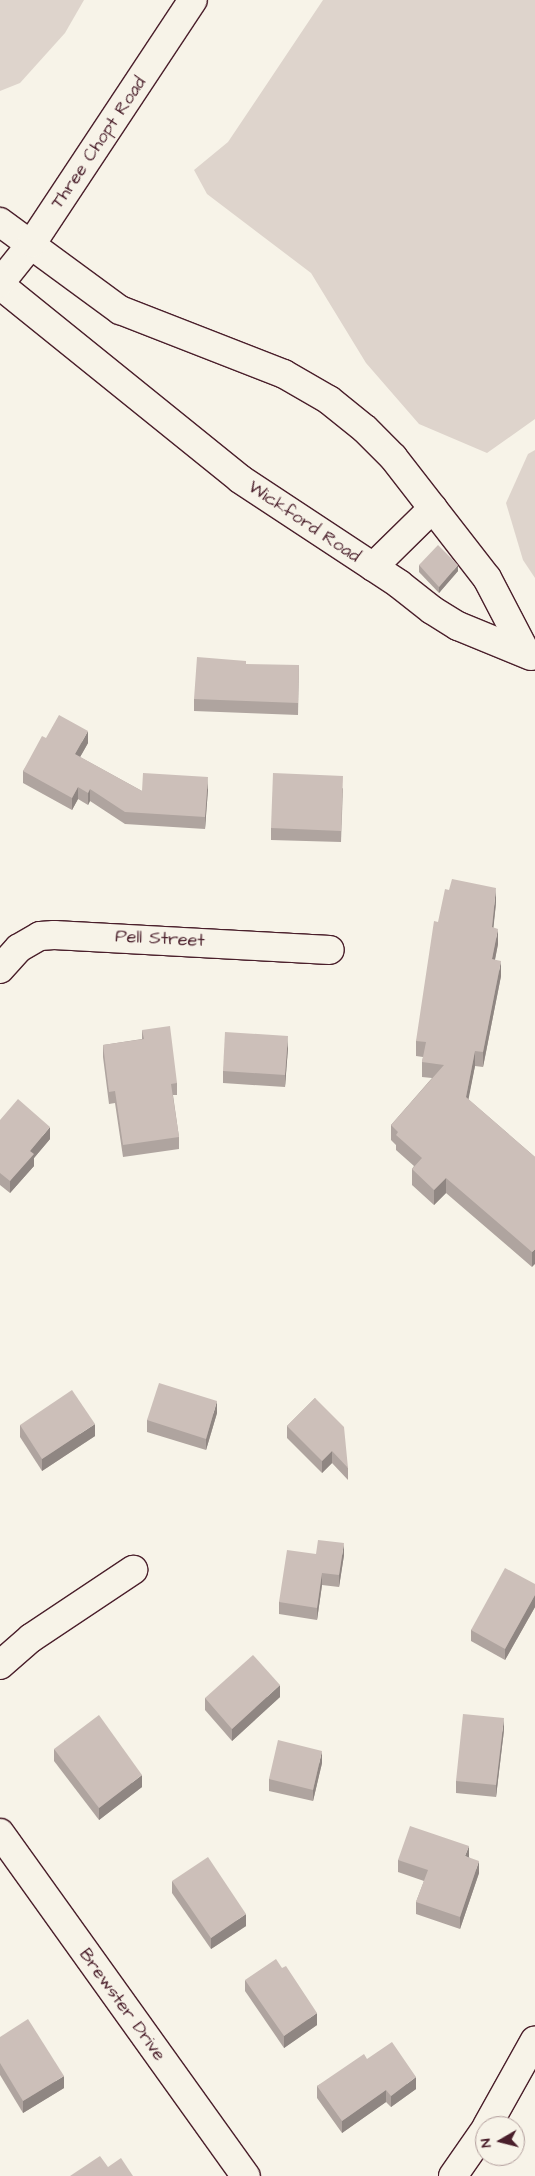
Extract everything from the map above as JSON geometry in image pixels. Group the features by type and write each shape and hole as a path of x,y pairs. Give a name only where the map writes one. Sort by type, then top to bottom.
{"street":[{"name":"Three Chopt Road","path":"0,284 32,243 193,0"},
{"path":"0,222 32,243 120,310 255,360 329,400 365,428 393,457 487,578 530,655"},
{"name":"Wickford Road","path":"0,284 240,479 373,567 433,508"},
{"path":"373,567 432,610 458,626 530,655"},
{"name":"Pell Street","path":"2,960 40,936 54,935 330,950"},
{"path":"0,1665 31,1638 133,1570"},
{"name":"Brewster Drive","path":"0,1833 246,2176"},
{"path":"493,2116 535,2040"},
{"path":"454,2176 475,2145"}],"shaded area":[{"path":"0,0 84,0 65,33 20,83 0,91"},
{"path":"323,0 535,0 535,419 487,453 419,424 366,363 311,273 207,194 194,170 228,142"},
{"path":"535,450 535,578 523,560 506,503 528,454"}],"building":[{"path":"438,545 458,565 439,587 419,565"},
{"path":"197,657 246,661 246,664 299,665 298,703 194,699"},
{"path":"59,715 88,731 75,754 142,791 143,773 208,777 205,817 125,812 90,789 88,793 78,787 72,798 23,771 42,736 46,738"},
{"path":"273,773 343,776 341,831 271,828"},
{"path":"452,879 496,888 492,927 498,929 492,959 501,961 483,1052 475,1051 466,1097 535,1157 535,1249 532,1252 446,1178 434,1190 412,1169 422,1158 396,1135 398,1132 391,1125 444,1065 422,1062 426,1042 416,1041 434,921 438,922 445,889 449,890"},
{"path":"170,1026 177,1083 171,1084 179,1137 123,1145 115,1091 109,1092 103,1045 144,1039 142,1030"},
{"path":"225,1032 288,1036 285,1075 223,1071"},
{"path":"18,1099 50,1127 30,1151 34,1154 10,1181 0,1173 0,1120"},
{"path":"159,1383 217,1401 206,1439 147,1420"},
{"path":"72,1390 95,1424 42,1459 20,1425"},
{"path":"315,1398 344,1427 348,1468 332,1451 322,1461 287,1426"},
{"path":"318,1540 344,1543 339,1575 322,1573 317,1608 279,1602 287,1550 316,1554"},
{"path":"505,1568 535,1584 535,1595 505,1649 471,1630"},
{"path":"253,1655 280,1685 232,1729 205,1698"},
{"path":"463,1714 504,1718 496,1785 456,1781"},
{"path":"99,1715 142,1775 99,1808 54,1749"},
{"path":"278,1740 322,1751 313,1790 269,1779"},
{"path":"410,1826 469,1846 465,1856 479,1861 460,1917 416,1902 428,1870 398,1860"},
{"path":"208,1857 246,1914 211,1938 172,1881"},
{"path":"276,1959 282,1968 286,1966 317,2013 284,2036 245,1980"},
{"path":"28,2019 64,2076 23,2101 0,2063 0,2037"},
{"path":"392,2042 416,2077 391,2096 386,2090 342,2121 317,2086 364,2054 367,2059"},
{"path":"100,2156 108,2167 121,2158 133,2176 70,2176"}]}
